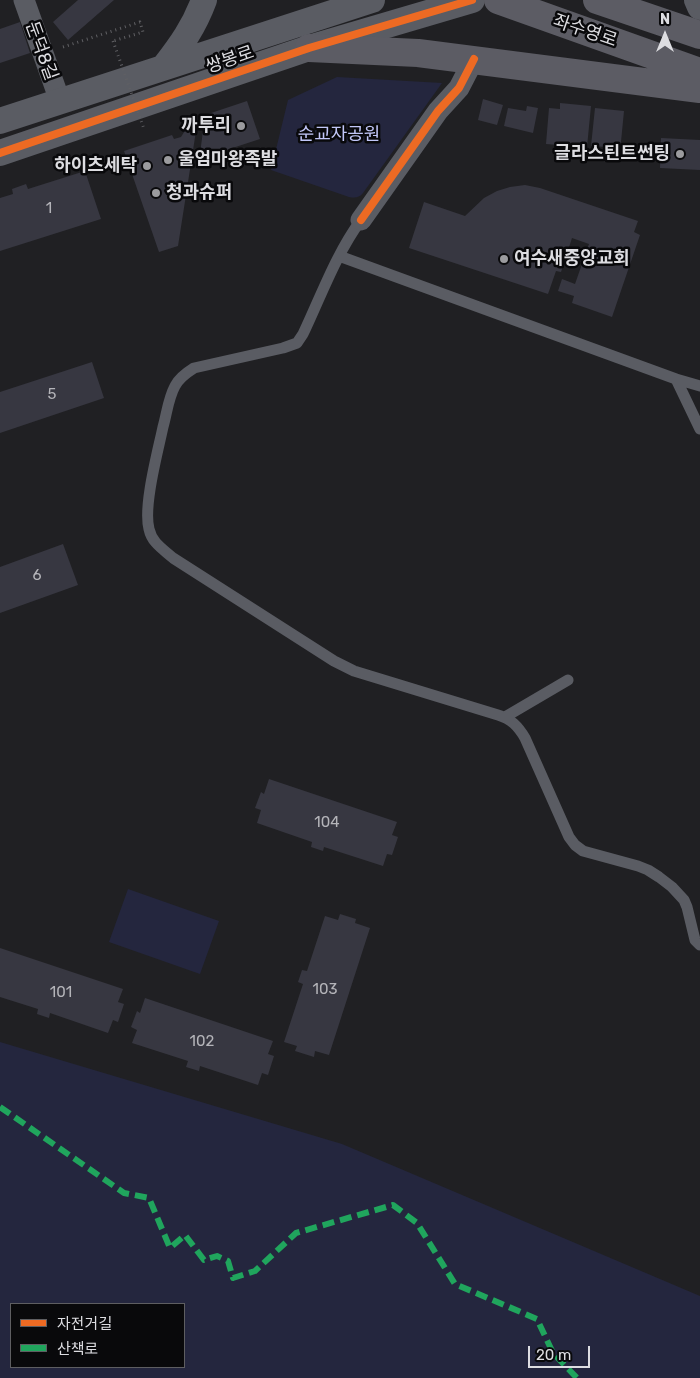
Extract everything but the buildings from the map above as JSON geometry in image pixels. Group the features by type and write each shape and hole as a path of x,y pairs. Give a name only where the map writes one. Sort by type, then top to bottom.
{"main road":[{"name":"좌수영로","path":"498,0 700,72"},
{"name":"좌수영로","path":"597,0 700,35"},
{"path":"309,48 418,53 700,88"}],"street":[{"name":"둔덕8길","path":"24,0 42,54 71,98"},
{"path":"164,67 185,40 204,0"},
{"name":"쌍봉로","path":"0,120 372,0"},
{"name":"쌍봉로","path":"0,153 309,48 472,0"},
{"path":"697,0 700,7"},
{"path":"362,220 438,111 459,88 474,59"},
{"path":"71,98 93,122"}],"lane":[{"path":"362,220 339,256 297,343 283,348 194,368 180,378 170,397 157,453 148,505 150,534 157,545 173,558 334,661 354,671 505,717 514,722 526,738 574,845 583,851 638,866 659,877 684,900 690,916 695,940 700,945"},
{"path":"339,256 676,379 700,386"},
{"path":"676,379 700,429"},
{"path":"505,717 568,680"}],"path":[{"path":"42,54 140,22 143,32 113,41 144,128"}],"green space":[{"name":"순교자공원","path":"337,77 442,83 363,193 357,197 349,197 271,170 288,100"},
{"path":"128,889 219,921 200,974 109,942"},
{"path":"0,1042 342,1144 700,1296 700,1378 0,1378"}],"marked path":[{"path":"0,1107 124,1193 149,1198 170,1248 185,1235 204,1260 217,1256 228,1261 233,1278 255,1271 296,1233 393,1205 417,1223 455,1284 537,1319 553,1353 577,1378"}],"cycle path":[{"path":"0,153 309,48 472,0"},
{"path":"361,220 438,111 459,88 474,59"}],"place":[{"name":"까투리","path":"241,126"},
{"name":"글라스틴트썬팅","path":"680,154"},
{"name":"울엄마왕족발","path":"168,160"},
{"name":"하이츠세탁","path":"147,166"},
{"name":"청과슈퍼","path":"156,193"},
{"name":"여수새중앙교회","path":"504,259"}]}
